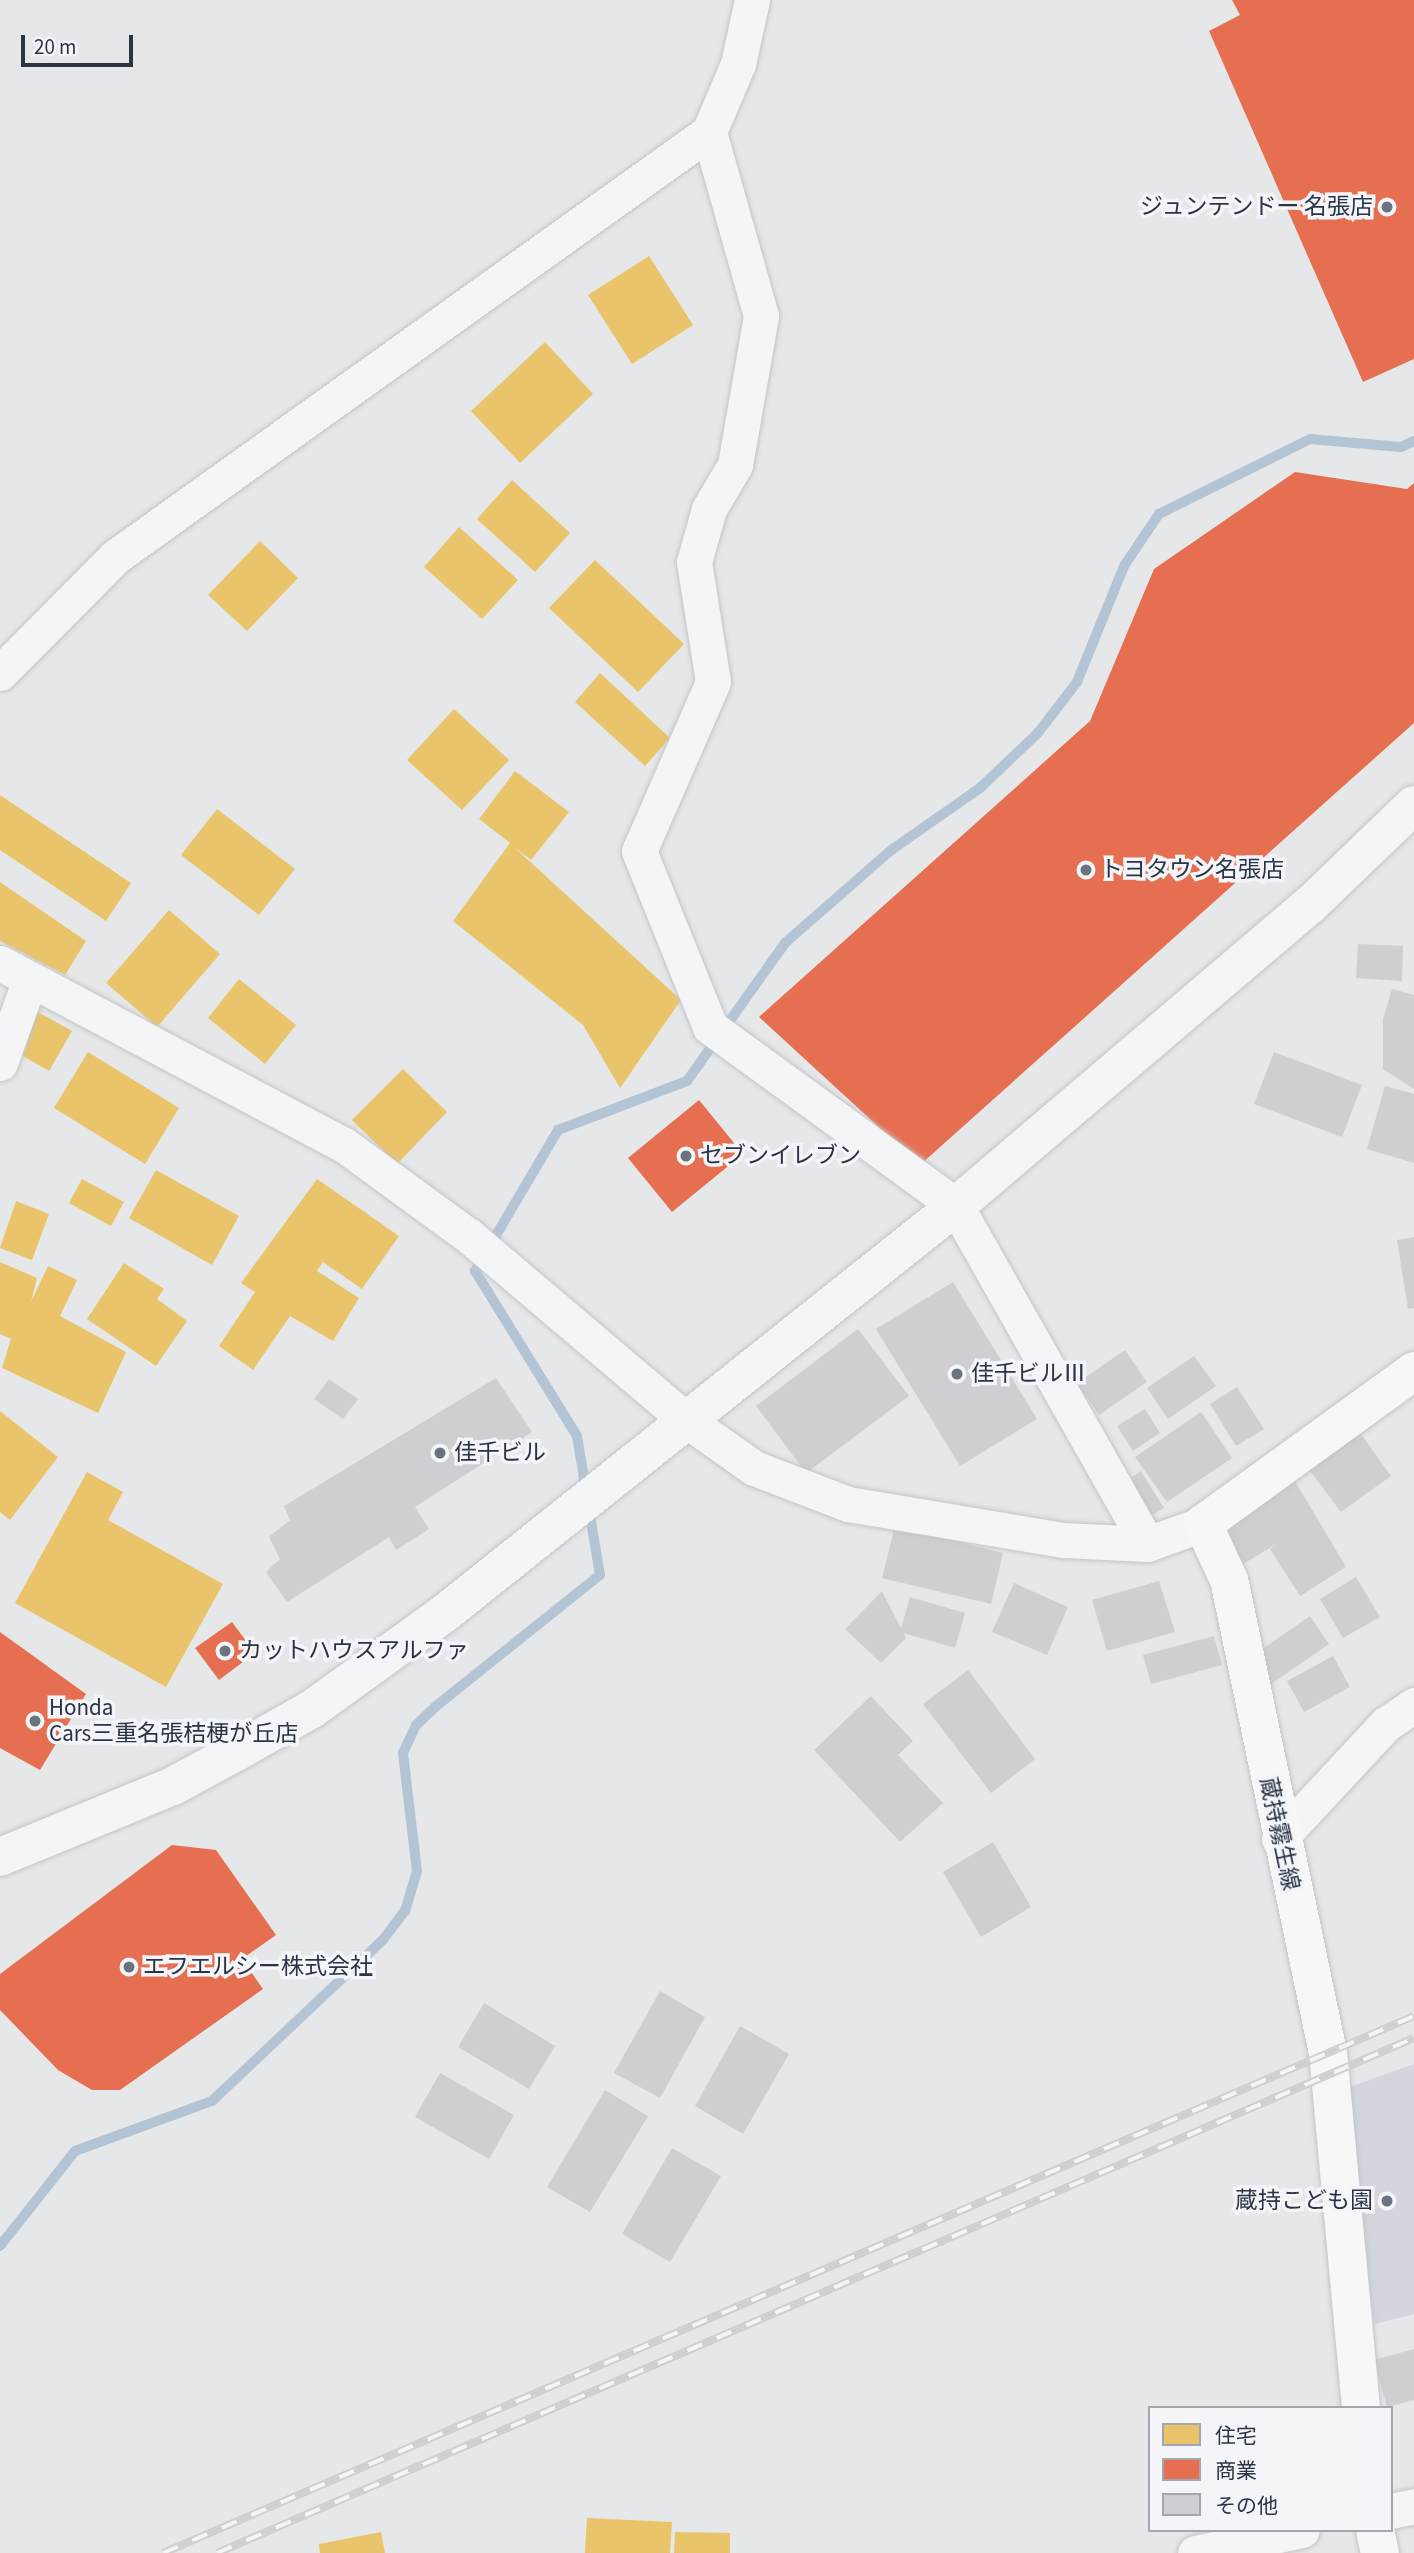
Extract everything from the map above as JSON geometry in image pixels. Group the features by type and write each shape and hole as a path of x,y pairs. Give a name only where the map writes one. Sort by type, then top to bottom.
{"main road":[{"path":"1203,1524 1414,1371"},
{"name":"蔵持霧生線","path":"1203,1524 1229,1580 1279,1839 1328,2053 1362,2406"},
{"path":"1375,2532 1380,2553"}],"street":[{"path":"0,673 116,557 709,132 738,64 752,0"},
{"path":"709,132 761,316 735,464 709,509 694,562 713,682 639,851 710,1027 957,1206 1147,1544"},
{"path":"0,1857 173,1786 312,1709 544,1539 614,1484 686,1420 957,1206 1310,905 1414,804"},
{"path":"0,1063 15,971 344,1145 469,1236 686,1420 754,1468 848,1504 1062,1540 1147,1544 1203,1524"},
{"path":"1279,1839 1386,1724 1414,1705"},
{"path":"1393,2511 1414,2506"},
{"path":"1195,2553 1293,2532"}],"shaded area":[{"name":"蔵持こども園","path":"1414,2064 1414,2314 1374,2324 1347,2088"}],"building: 住宅":[{"path":"649,256 693,325 632,364 588,295"},
{"path":"545,342 593,394 520,463 471,411"},
{"path":"512,480 570,533 535,572 477,519"},
{"path":"459,527 518,580 482,619 424,567"},
{"path":"260,541 298,578 247,631 208,595"},
{"path":"595,560 684,644 638,692 549,608"},
{"path":"600,673 670,738 645,766 575,702"},
{"path":"454,709 509,760 462,810 407,760"},
{"path":"515,771 569,812 531,860 514,847 681,1000 620,1088 583,1025 453,921 510,843 479,819"},
{"path":"0,795 131,883 106,921 0,850"},
{"path":"217,809 295,869 259,915 181,855"},
{"path":"0,882 86,941 65,975 0,941"},
{"path":"169,910 220,954 157,1027 106,983"},
{"path":"239,979 296,1025 265,1064 208,1018"},
{"path":"38,1012 72,1031 49,1071 16,1052"},
{"path":"88,1052 179,1108 145,1164 54,1108"},
{"path":"403,1069 447,1112 397,1164 352,1120"},
{"path":"156,1170 239,1216 212,1265 129,1218"},
{"path":"82,1179 124,1202 111,1226 69,1203"},
{"path":"317,1179 399,1236 362,1289 323,1262 317,1271 359,1298 333,1341 290,1316 253,1370 219,1346 255,1292 241,1283"},
{"path":"16,1201 49,1214 32,1260 0,1248"},
{"path":"0,1262 37,1278 31,1302 48,1266 77,1280 60,1316 126,1352 98,1413 2,1368 11,1339 0,1334"},
{"path":"124,1263 164,1289 157,1299 187,1321 156,1366 87,1319"},
{"path":"0,1411 58,1457 10,1520 0,1512"},
{"path":"87,1472 123,1492 108,1520 223,1584 166,1687 15,1603"},
{"path":"587,2518 672,2522 670,2553 585,2553"},
{"path":"381,2532 385,2553 320,2553 319,2544"},
{"path":"675,2532 730,2533 730,2553 674,2553"}],"building: 商業":[{"path":"1232,0 1414,0 1414,359 1363,382 1209,31 1240,15"},
{"name":"トヨタウン名張店","path":"1295,472 1407,489 1414,483 1414,723 920,1165 759,1017 1090,721 1154,569"},
{"name":"セブンイレブン","path":"699,1100 743,1154 672,1212 628,1158"},
{"name":"カットハウスアルファ","path":"232,1622 255,1653 219,1680 195,1648"},
{"name":"Honda Cars三重名張桔梗が丘店","path":"0,1632 86,1694 40,1770 0,1748"},
{"name":"エフエルシー株式会社","path":"172,1845 216,1850 276,1935 242,1959 263,1989 120,2090 92,2090 58,2070 0,2010 0,1974"}],"building: その他":[{"path":"1358,944 1403,946 1402,981 1356,978"},
{"path":"1392,989 1414,995 1414,1089 1383,1069 1383,1019"},
{"path":"1274,1052 1362,1085 1342,1137 1254,1104"},
{"path":"1385,1086 1414,1094 1414,1163 1367,1149"},
{"path":"1414,1237 1414,1308 1408,1309 1397,1240"},
{"name":"佳千ビルⅢ","path":"953,1282 1037,1419 960,1466 876,1329"},
{"path":"858,1329 909,1396 806,1473 756,1406"},
{"path":"1125,1350 1147,1382 1099,1415 1077,1383"},
{"path":"1194,1356 1216,1386 1168,1419 1147,1388"},
{"path":"496,1378 532,1432 415,1507 429,1529 396,1550 389,1537 287,1602 266,1572 280,1559 269,1537 290,1520 284,1506"},
{"path":"329,1379 358,1399 343,1419 314,1399"},
{"path":"1237,1387 1264,1429 1236,1446 1210,1404"},
{"path":"1145,1409 1160,1433 1133,1451 1117,1426"},
{"path":"1201,1412 1232,1458 1167,1502 1135,1457"},
{"path":"1356,1427 1391,1476 1341,1512 1305,1464"},
{"path":"1141,1471 1164,1508 1147,1518 1125,1482"},
{"path":"1289,1471 1346,1567 1300,1596 1270,1549 1276,1544 1240,1566 1215,1524"},
{"path":"895,1526 1003,1553 991,1604 882,1578"},
{"path":"1356,1577 1380,1617 1343,1638 1320,1599"},
{"path":"1159,1581 1175,1632 1107,1651 1092,1600"},
{"path":"1014,1583 1068,1607 1047,1655 992,1632"},
{"path":"882,1591 906,1638 881,1663 845,1629"},
{"path":"910,1597 965,1613 955,1648 900,1632"},
{"path":"1310,1616 1329,1644 1264,1689 1245,1661"},
{"path":"1214,1636 1222,1665 1151,1684 1143,1655"},
{"path":"1333,1656 1350,1687 1304,1712 1287,1681"},
{"path":"968,1670 1035,1759 991,1793 923,1704"},
{"path":"871,1696 913,1741 898,1755 943,1803 900,1842 814,1750"},
{"path":"993,1842 1031,1907 981,1937 943,1872"},
{"path":"660,1991 705,2017 660,2098 614,2073"},
{"path":"484,2003 555,2046 529,2089 458,2047"},
{"path":"740,2026 789,2054 743,2134 695,2106"},
{"path":"440,2073 514,2115 489,2159 415,2117"},
{"path":"605,2090 648,2116 590,2212 547,2187"},
{"path":"672,2148 721,2176 670,2262 622,2234"},
{"path":"1414,2349 1414,2400 1387,2406 1374,2360"}],"waterway":[{"path":"586,1490 577,1436 475,1271 558,1130 687,1081 785,943 890,851 980,788 1037,734 1077,682 1124,566 1159,514 1310,439 1401,447 1414,441"},
{"path":"0,2246 75,2151 212,2101 382,1941 405,1911 417,1871 403,1753 416,1725 600,1575 589,1509"}],"railway":[{"path":"163,2553 1414,2016"},
{"path":"217,2553 1414,2038"}],"place":[{"name":"ジュンテンドー 名張店","path":"1387,207"},
{"name":"トヨタウン名張店","path":"1086,870"},
{"name":"セブンイレブン","path":"686,1156"},
{"name":"佳千ビルⅢ","path":"957,1374"},
{"name":"佳千ビル","path":"440,1453"},
{"name":"カットハウスアルファ","path":"225,1651"},
{"name":"Honda Cars三重名張桔梗が丘店","path":"35,1721"},
{"name":"エフエルシー株式会社","path":"129,1967"},
{"name":"蔵持こども園","path":"1387,2201"}]}
